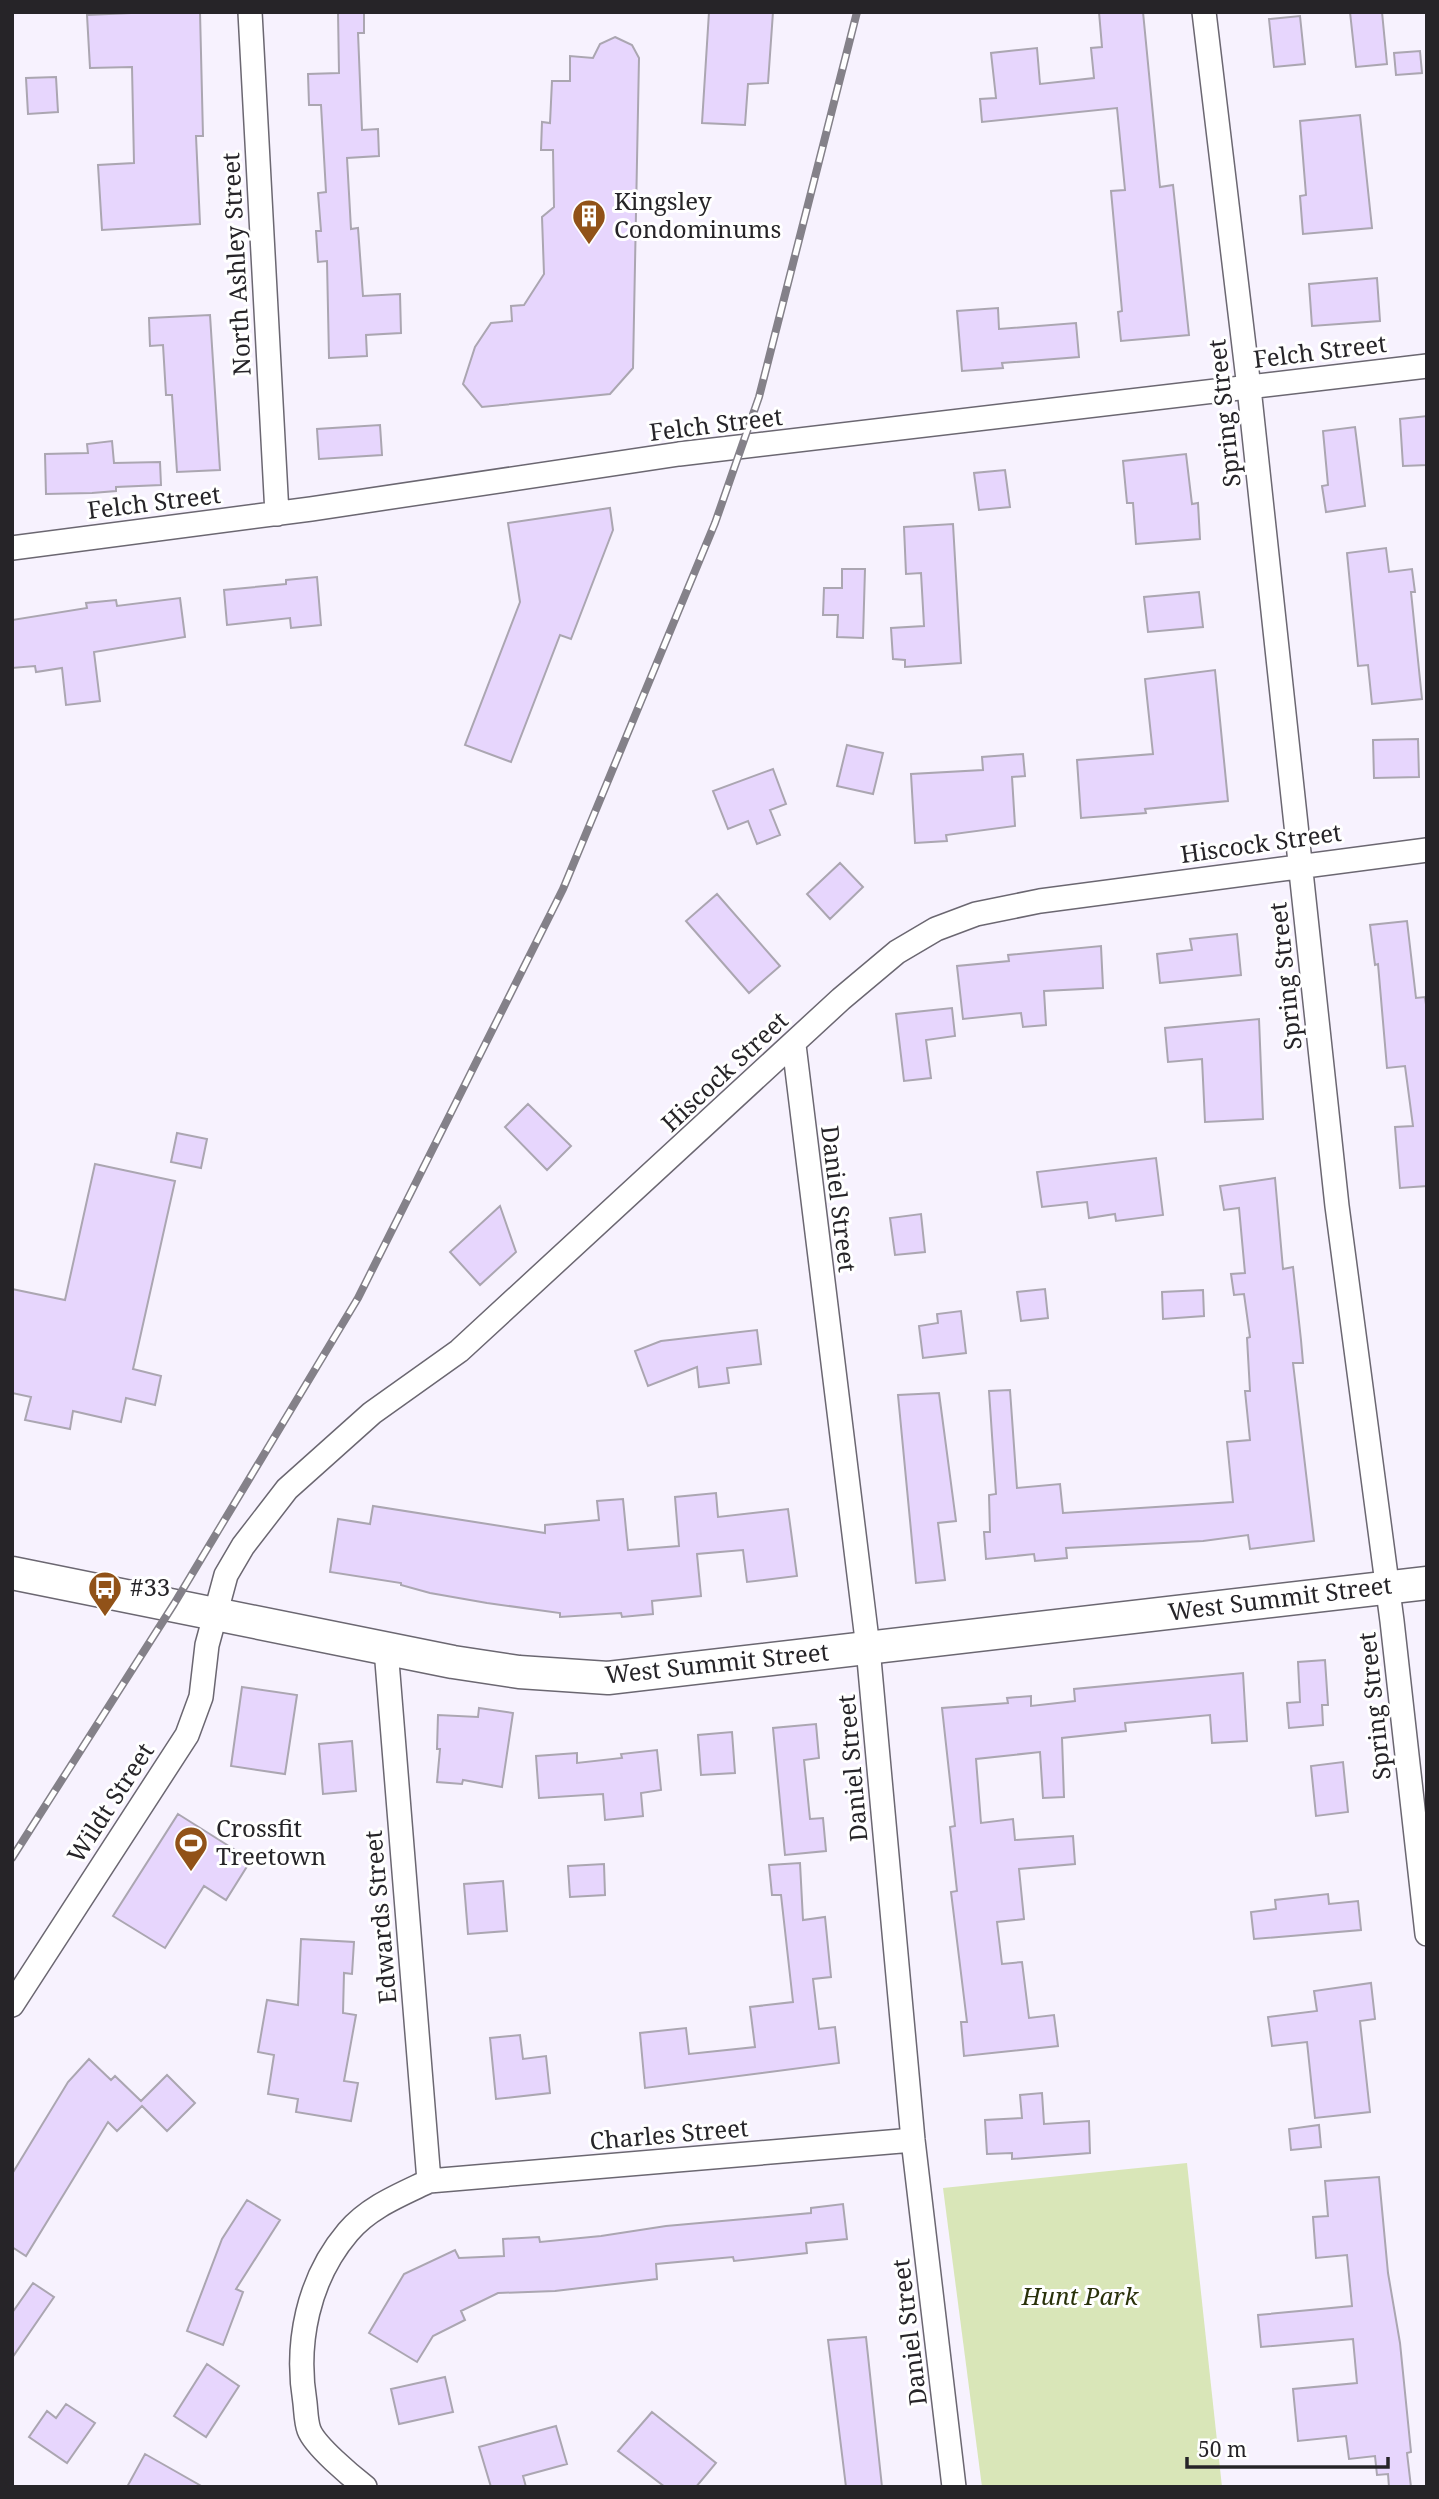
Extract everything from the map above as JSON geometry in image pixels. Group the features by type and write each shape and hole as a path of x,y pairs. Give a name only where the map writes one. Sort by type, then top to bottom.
{"street":[{"name":"North Ashley Street","path":"250,12 277,514"},
{"name":"Spring Street","path":"1204,12 1249,388 1336,1206 1387,1586 1427,1934"},
{"name":"Felch Street","path":"12,548 277,514 679,454 1427,366"},
{"name":"Hiscock Street","path":"215,1613 226,1575 243,1546 288,1489 372,1413 459,1351 841,999 897,952 936,929 976,914 1040,901 1301,864 1427,850"},
{"name":"Daniel Street","path":"794,1045 868,1648 914,2140 954,2487"},
{"name":"West Summit Street","path":"12,1573 386,1649 519,1672 608,1678 1427,1583"},
{"name":"Wildt Street","path":"12,2005 187,1735 201,1697 215,1613"},
{"name":"Edwards Street","path":"386,1649 429,2181"},
{"name":"Charles Street","path":"429,2181 914,2140"},
{"path":"365,2487 351,2476 309,2431 302,2386 303,2325 323,2266 349,2231 382,2203 429,2181"}],"green space":[{"name":"Hunt Park","path":"1187,2163 1222,2487 982,2487 943,2188"}],"building":[{"path":"200,12 203,136 196,136 200,224 102,230 98,165 134,163 132,67 90,68 87,15"},
{"path":"338,12 364,12 364,33 358,33 362,130 378,129 379,156 347,158 351,229 358,228 363,296 400,294 401,333 366,335 367,356 329,358 327,261 318,262 316,231 321,231 318,193 326,192 321,105 309,105 308,74 339,73"},
{"path":"709,12 773,12 768,83 748,84 745,125 702,123"},
{"path":"1099,12 1143,12 1160,187 1173,185 1189,335 1121,341 1118,312 1122,311 1111,191 1125,190 1117,108 982,122 980,99 996,98 991,53 1037,48 1040,84 1094,78 1091,48 1102,47"},
{"path":"1350,12 1382,12 1387,64 1356,67"},
{"path":"1300,16 1305,64 1274,67 1269,19"},
{"name":"Kingsley Condominums","path":"615,37 632,45 639,58 633,368 610,394 482,407 463,384 475,347 491,323 512,321 511,306 524,305 544,274 542,217 554,207 553,150 541,150 542,122 550,123 552,81 570,81 570,56 593,58 600,44"},
{"path":"1420,51 1422,73 1396,75 1394,53"},
{"path":"56,77 58,112 28,114 26,78"},
{"path":"1360,115 1372,228 1303,234 1300,196 1306,195 1300,121"},
{"path":"1377,278 1380,321 1312,326 1309,284"},
{"path":"998,308 999,329 1076,323 1079,357 1002,363 1003,368 962,371 957,311"},
{"path":"210,315 220,470 177,472 172,395 166,395 163,345 150,346 149,318"},
{"path":"1427,416 1427,465 1403,466 1400,419"},
{"path":"380,425 382,455 319,459 317,429"},
{"path":"1355,427 1365,506 1326,512 1322,486 1328,485 1323,431"},
{"path":"112,441 114,463 160,462 161,485 116,487 116,491 92,493 46,494 45,454 88,453 87,444"},
{"path":"1186,454 1192,504 1198,503 1200,539 1136,544 1133,503 1127,503 1123,461"},
{"path":"1005,470 1010,507 979,510 974,473"},
{"path":"610,508 613,530 571,639 560,635 511,762 465,745 520,602 508,523"},
{"path":"953,524 961,663 905,667 905,660 893,659 891,628 924,626 921,573 906,574 904,527"},
{"path":"1386,548 1389,572 1412,569 1415,592 1411,592 1422,699 1372,704 1368,665 1358,666 1347,553"},
{"path":"842,569 865,569 863,638 837,637 838,615 823,615 824,588 842,588"},
{"path":"317,577 321,625 291,628 290,618 227,625 224,590 286,584 286,580"},
{"path":"1199,592 1203,627 1148,632 1144,597"},
{"path":"180,598 185,637 94,652 100,701 66,705 62,668 36,672 35,666 12,668 12,620 87,608 86,603 116,600 117,606"},
{"path":"1215,670 1228,801 1145,809 1146,813 1081,818 1077,760 1153,754 1145,679"},
{"path":"1418,739 1419,777 1374,778 1373,740"},
{"path":"847,745 883,753 873,794 837,786"},
{"path":"1023,754 1025,776 1012,777 1015,826 946,835 947,841 915,843 911,774 983,770 982,757"},
{"path":"773,769 786,804 770,810 780,835 757,844 748,821 728,829 713,791"},
{"path":"840,863 863,887 830,919 807,894"},
{"path":"717,894 780,966 749,993 686,921"},
{"path":"1407,921 1416,998 1425,997 1427,1012 1427,1186 1400,1188 1395,1127 1413,1126 1405,1066 1387,1068 1378,964 1375,965 1370,925"},
{"path":"1237,934 1241,975 1160,983 1157,954 1192,950 1190,939"},
{"path":"1101,946 1103,988 1044,991 1046,1025 1023,1027 1021,1013 963,1019 957,966 1009,961 1008,955"},
{"path":"952,1008 955,1036 926,1040 931,1078 904,1081 896,1014"},
{"path":"1259,1019 1263,1119 1205,1122 1202,1059 1168,1062 1165,1028"},
{"path":"528,1104 571,1146 547,1170 505,1127"},
{"path":"177,1133 207,1139 201,1168 171,1162"},
{"path":"1156,1158 1163,1215 1116,1221 1115,1214 1089,1218 1087,1202 1042,1207 1037,1172"},
{"path":"95,1164 175,1181 133,1369 161,1376 155,1405 126,1398 121,1422 73,1411 70,1429 25,1420 31,1397 12,1393 12,1289 65,1300"},
{"path":"1275,1178 1283,1269 1293,1267 1301,1340 1303,1363 1293,1363 1314,1541 1250,1549 1248,1535 1203,1541 1066,1548 1067,1558 1035,1561 1034,1554 986,1559 984,1532 990,1532 989,1495 996,1494 989,1391 1010,1390 1017,1488 1060,1484 1063,1513 1233,1502 1227,1442 1250,1440 1245,1391 1250,1391 1247,1338 1250,1337 1244,1294 1234,1295 1231,1274 1245,1273 1239,1208 1224,1210 1220,1186"},
{"path":"500,1206 516,1252 480,1285 450,1252"},
{"path":"921,1214 925,1252 895,1255 890,1218"},
{"path":"1045,1289 1048,1318 1021,1321 1017,1292"},
{"path":"1203,1290 1204,1316 1163,1319 1162,1292"},
{"path":"961,1311 966,1353 923,1358 919,1326 938,1323 937,1314"},
{"path":"757,1330 761,1364 727,1368 729,1383 699,1387 697,1367 648,1386 635,1351 661,1341"},
{"path":"939,1393 956,1521 938,1523 945,1580 916,1583 898,1395"},
{"path":"716,1493 718,1517 788,1509 797,1576 747,1582 743,1550 697,1554 701,1596 652,1601 653,1614 560,1617 560,1613 430,1593 401,1583 330,1572 338,1519 370,1524 373,1506 545,1533 545,1525 599,1520 597,1501 623,1499 628,1550 679,1546 675,1497"},
{"path":"1325,1660 1328,1705 1322,1705 1323,1725 1289,1728 1287,1703 1300,1702 1298,1662"},
{"path":"1243,1673 1247,1741 1212,1743 1210,1715 1125,1723 1126,1731 1062,1738 1064,1797 1043,1798 1040,1752 976,1759 981,1823 1013,1819 1015,1840 1073,1836 1075,1864 1019,1869 1024,1919 997,1922 1002,1964 1022,1962 1029,2018 1054,2015 1058,2046 964,2056 961,2022 967,2022 951,1892 957,1891 950,1827 955,1826 942,1708 1008,1703 1007,1698 1031,1696 1031,1706 1075,1701 1074,1689"},
{"path":"242,1687 297,1695 285,1774 231,1766"},
{"path":"479,1708 513,1713 502,1787 463,1780 462,1784 437,1782 440,1749 437,1749 438,1715 478,1717"},
{"path":"816,1724 819,1758 804,1760 810,1819 823,1818 826,1851 785,1855 773,1728"},
{"path":"732,1732 735,1773 701,1775 698,1735"},
{"path":"352,1741 356,1791 323,1794 319,1744"},
{"path":"657,1750 661,1790 641,1793 643,1816 605,1820 603,1794 539,1798 536,1756 577,1753 577,1763 622,1758 621,1754"},
{"path":"1343,1762 1348,1812 1316,1816 1311,1766"},
{"name":"Crossfit Treetown","path":"178,1814 251,1860 226,1900 204,1886 165,1948 113,1916"},
{"path":"800,1863 803,1920 825,1917 831,1977 813,1979 819,2029 835,2027 839,2063 645,2088 640,2033 686,2028 689,2054 755,2047 750,2007 793,2002 781,1895 772,1895 769,1865"},
{"path":"604,1864 605,1895 570,1897 568,1866"},
{"path":"503,1881 507,1931 468,1934 464,1884"},
{"path":"1328,1894 1329,1904 1358,1901 1361,1930 1254,1939 1251,1912 1276,1909 1275,1900"},
{"path":"301,1939 354,1942 352,1974 344,1973 343,2013 356,2015 344,2081 358,2083 351,2121 296,2112 298,2099 268,2094 274,2055 258,2052 267,2000 298,2005"},
{"path":"1371,1983 1375,2019 1360,2021 1370,2112 1315,2118 1307,2042 1272,2046 1268,2017 1317,2011 1314,1991"},
{"path":"520,2035 523,2059 546,2056 550,2093 496,2099 490,2038"},
{"path":"89,2059 111,2080 115,2076 141,2101 167,2075 195,2103 167,2131 142,2106 117,2131 108,2122 26,2256 12,2247 12,2174 68,2082"},
{"path":"1042,2093 1044,2124 1089,2121 1090,2153 1012,2159 1012,2153 987,2154 985,2120 1022,2118 1020,2095"},
{"path":"1319,2125 1321,2147 1291,2150 1289,2129"},
{"path":"1379,2177 1388,2273 1400,2343 1411,2452 1407,2453 1411,2487 1389,2487 1388,2474 1377,2475 1375,2456 1349,2459 1346,2436 1298,2441 1293,2389 1357,2383 1353,2339 1261,2347 1258,2315 1352,2306 1347,2255 1316,2258 1313,2217 1328,2216 1325,2181"},
{"path":"247,2200 280,2220 236,2289 243,2292 223,2345 187,2331 222,2239"},
{"path":"843,2204 847,2239 806,2243 807,2253 734,2261 733,2257 656,2264 657,2279 555,2291 498,2293 461,2311 465,2320 433,2336 417,2362 369,2333 404,2274 455,2250 459,2258 504,2256 503,2239 539,2237 540,2242 601,2236 666,2226 811,2213 811,2208"},
{"path":"33,2283 54,2297 12,2358 12,2313"},
{"path":"866,2337 882,2487 846,2487 828,2340"},
{"path":"207,2364 239,2386 206,2437 174,2416"},
{"path":"445,2377 453,2412 399,2424 391,2389"},
{"path":"66,2404 95,2423 67,2463 29,2437 47,2411 56,2418"},
{"path":"652,2412 716,2463 696,2487 665,2487 618,2451"},
{"path":"556,2426 567,2464 523,2476 526,2487 491,2487 479,2447"},
{"path":"145,2454 203,2487 127,2487"}],"railway":[{"path":"12,1858 174,1604 358,1298 563,889 715,523 759,397 857,12"}],"place":[{"name":"Kingsley Condominums","path":"589,246"},
{"name":"#33","path":"105,1618"},
{"name":"Crossfit Treetown","path":"191,1873"}]}
